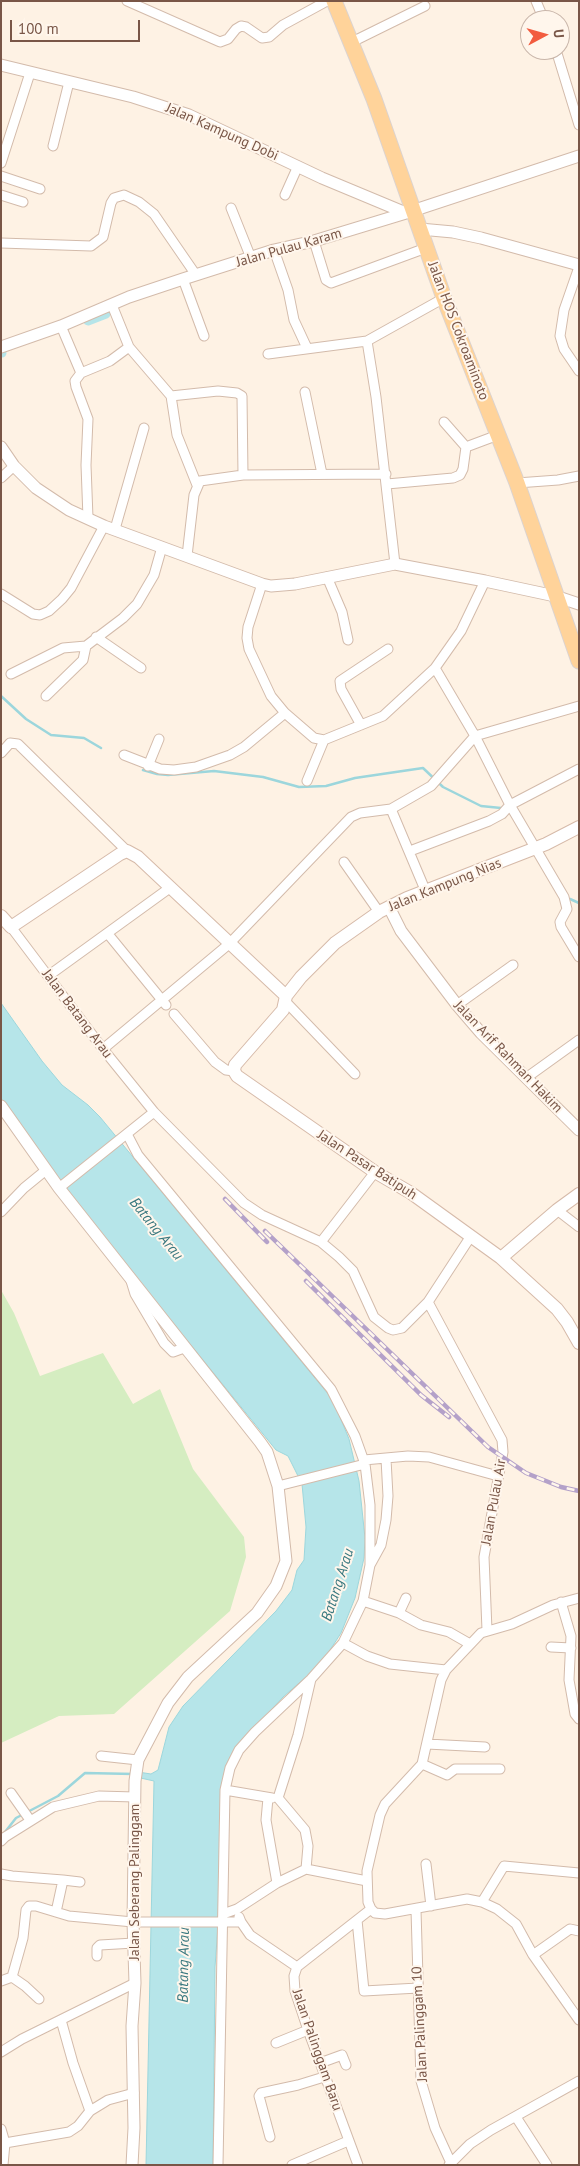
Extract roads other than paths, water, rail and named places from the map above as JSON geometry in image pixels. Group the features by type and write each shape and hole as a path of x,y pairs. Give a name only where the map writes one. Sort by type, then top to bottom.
{"main road":[{"name":"Jalan HOS Cokroaminoto","path":"334,1 352,42 410,211 420,229 444,298 517,483 579,661"},
{"name":"Jalan Kampung Nias","path":"234,1071 238,1060 283,1010 286,999 301,977 328,950 384,909 536,848 579,827"},
{"path":"11,927 120,854 127,852 138,857 171,887 286,999"},
{"name":"Jalan Batang Arau","path":"1,916 11,927"},
{"name":"Jalan Pasar Batipuh","path":"234,1071 242,1080 375,1172 411,1194 501,1258 557,1309 579,1343"},
{"path":"501,1258 557,1210 579,1194"}],"street":[{"path":"127,1 220,42 228,39 241,26 246,27 262,38 269,37 283,25 327,1"},
{"path":"352,42 425,6"},
{"path":"559,60 579,125"},
{"name":"Jalan Kampung Dobi","path":"1,65 133,97 189,115 298,166 410,211"},
{"path":"1,162 30,73"},
{"path":"53,146 69,82"},
{"name":"Jalan Pulau Karam","path":"1,347 61,326 129,297 183,279 274,250 314,241 579,156"},
{"path":"285,195 298,166"},
{"path":"1,176 40,189"},
{"path":"1,195 23,202"},
{"path":"1,243 90,246 103,237 111,203 114,198 124,195 139,202 154,214 196,275"},
{"path":"231,208 251,258"},
{"path":"420,229 452,232 481,238 579,266 564,310 560,336 564,349 579,371"},
{"path":"314,241 326,280 331,283 426,248"},
{"path":"274,250 288,290 294,320 307,348"},
{"path":"183,279 204,336"},
{"path":"268,354 367,341 444,298"},
{"path":"112,305 129,347 171,396 177,435 197,485 187,556"},
{"path":"61,326 81,373"},
{"path":"367,341 386,474 395,564"},
{"path":"88,518 86,465 88,419 75,380 81,373 110,361 129,347"},
{"path":"171,396 218,392 236,393 242,396 243,475"},
{"path":"305,392 322,474"},
{"path":"387,484 453,478 460,475 463,469 466,447 444,422"},
{"path":"1,594 33,614 40,615 49,611 62,599 110,527 144,428"},
{"path":"466,447 498,435"},
{"path":"1,448 14,466 36,488 69,510 210,566 262,584 278,586 395,564 555,596 579,604"},
{"path":"1,478 14,466"},
{"path":"197,485 200,481 208,479 243,475 386,474"},
{"path":"517,483 558,480 579,476"},
{"path":"46,696 83,660 86,646 137,604 154,575 162,546"},
{"path":"328,577 342,612 348,640"},
{"path":"262,584 248,627 249,650 271,696 285,713 314,738 324,740 383,716 435,668 461,631 485,581"},
{"path":"96,637 141,668"},
{"path":"11,674 63,648 86,646"},
{"path":"361,725 341,689 340,681 388,648"},
{"path":"435,668 475,736 510,805 567,904 567,909 560,922 560,926 579,957"},
{"path":"103,1049 164,1003 229,944 351,817 360,813 391,809 431,786 475,736 579,706"},
{"path":"124,755 148,766 166,770 187,769 230,755 244,747 285,713"},
{"path":"148,766 159,739"},
{"path":"306,781 324,740"},
{"path":"1,753 10,743 18,744 127,852"},
{"path":"410,851 489,821 502,814 510,805 579,769"},
{"path":"391,809 426,892"},
{"path":"344,862 384,909"},
{"path":"48,976 171,887"},
{"name":"Jalan Arif Rahman Hakim","path":"384,909 457,1005 526,1078 579,1130"},
{"name":"Jalan Batang Arau","path":"11,927 103,1049 154,1112 244,1202 262,1215 329,1247 353,1271 368,1308 374,1317 388,1328 393,1330 402,1328 428,1302 471,1236"},
{"path":"108,934 164,1003"},
{"path":"457,1005 513,965"},
{"path":"286,999 355,1074"},
{"path":"174,1014 215,1062 226,1070 234,1071"},
{"path":"526,1078 579,1040"},
{"name":"Jalan Seberang Palinggam","path":"1,1106 46,1170 184,1348 260,1442 267,1452 280,1486 286,1561 278,1581 257,1614 188,1677 173,1696 158,1720 138,1763 135,1781 138,1922 134,1943 132,2165"},
{"path":"60,1187 154,1112"},
{"path":"125,1136 138,1155 331,1389 349,1424 363,1463 370,1505 370,1566 363,1601 343,1643 311,1679 255,1732 239,1750 230,1768 225,1790 218,2165"},
{"path":"1,1212 24,1188 46,1170"},
{"path":"321,1242 375,1172"},
{"path":"557,1210 579,1228"},
{"name":"Jalan Pulau Air","path":"428,1302 500,1434 503,1452 484,1558 487,1630"},
{"path":"280,1486 363,1463 408,1456 429,1457 498,1476"},
{"path":"370,1566 380,1546 386,1520 388,1496 386,1459"},
{"path":"399,1613 406,1598"},
{"path":"579,1598 561,1602 512,1624 487,1630 470,1644 446,1670 441,1680 422,1764 382,1809 369,1860 367,1882 368,1902 375,1913 385,1914 416,1910 464,1899 482,1902 510,1918 516,1924 533,1955 579,2020"},
{"path":"363,1601 399,1613 421,1625 454,1635 470,1644"},
{"path":"561,1602 570,1632 569,1680 575,1714 579,1720"},
{"path":"343,1643 367,1656 390,1664 446,1670"},
{"path":"551,1647 571,1648"},
{"path":"278,1798 298,1735 311,1679"},
{"path":"427,1744 485,1747"},
{"path":"101,1756 138,1763"},
{"path":"422,1764 447,1775 455,1769 500,1769"},
{"path":"225,1790 278,1798 305,1830 308,1846 306,1869"},
{"path":"11,1793 27,1815"},
{"path":"1,1841 27,1815 70,1802 99,1796 135,1797"},
{"path":"268,1798 266,1820 277,1883"},
{"path":"426,1864 431,1906"},
{"path":"482,1902 501,1869 505,1866 579,1873"},
{"path":"222,1920 277,1883 306,1869 367,1882"},
{"path":"1,1874 80,1882"},
{"path":"56,1912 63,1880"},
{"path":"12,1977 23,1938 29,1906 36,1906 69,1916 138,1922 222,1920 241,1922"},
{"path":"237,1909 241,1922 250,1935 259,1939 297,1967 371,1909"},
{"name":"Jalan Palinggam 10","path":"416,1910 421,2081 434,2128 450,2164"},
{"path":"357,1920 364,1991 418,1988"},
{"path":"533,1955 570,1929 579,1931"},
{"path":"97,1956 97,1948 100,1946 134,1943"},
{"name":"Jalan Palinggam Baru","path":"297,1967 294,1976 295,1991 324,2077 358,2165"},
{"path":"1,1981 12,1977"},
{"path":"12,1977 26,1986 39,1999"},
{"path":"1,2052 22,2039 135,1983"},
{"path":"61,2020 73,2063 90,2110"},
{"path":"276,2043 308,2030"},
{"path":"320,2063 342,2055 346,2065"},
{"path":"270,2137 259,2096 261,2093 324,2077"},
{"path":"450,2164 470,2144 491,2130 579,2081"},
{"path":"5,2143 69,2132 78,2126 90,2110 108,2100 134,2093"},
{"path":"516,2117 547,2165"},
{"path":"1,2129 5,2143 4,2165"},
{"path":"292,2165 348,2141"}],"water":[{"name":"Batang Arau","path":"1,1003 42,1061 62,1085 100,1117 333,1400 349,1439 359,1481 365,1538 364,1558 355,1598 341,1633 321,1664 283,1697 252,1731 230,1761 215,1967 213,2165 146,2165 154,1781 136,1777 138,1772 151,1774 158,1770 169,1727 183,1706 276,1611 292,1590 297,1570 304,1560 306,1527 302,1484 288,1456 276,1450 65,1190 1,1099"}],"waterway":[{"path":"88,321 106,314"},
{"path":"1,696 26,719 51,735 84,738 101,748"},
{"path":"143,770 168,775 214,771 263,777 299,787 326,786 355,778 423,768 443,787 481,806 501,808"},
{"path":"570,899 579,903"},
{"path":"5,1832 16,1818 58,1796 85,1773 134,1774"}],"railway":[{"path":"225,1199 267,1242"},
{"path":"265,1231 488,1447 526,1473 561,1487 579,1491"},
{"path":"306,1281 421,1395 449,1417"}]}
